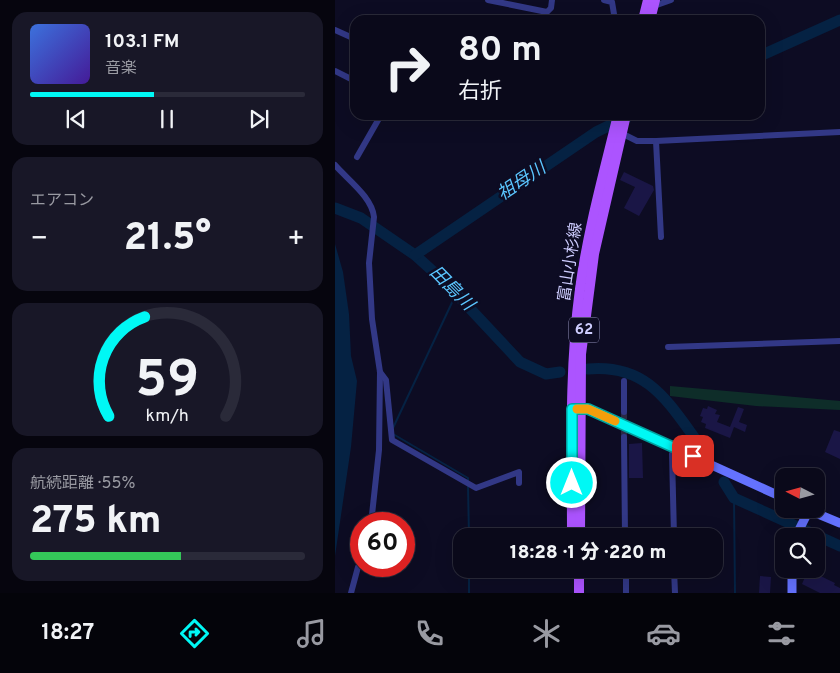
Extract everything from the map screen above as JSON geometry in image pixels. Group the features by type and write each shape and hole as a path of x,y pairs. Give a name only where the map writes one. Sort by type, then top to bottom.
{"main road":[{"path":"646,15 652,2"},
{"path":"651,15 652,2"},
{"name":"富山小杉線","path":"619,120 619,131"},
{"name":"富山小杉線","path":"580,528 574,353 584,262 619,131 624,120"},
{"name":"富山小杉線","path":"572,528 576,409"},
{"path":"573,578 573,593"},
{"path":"579,578 579,593"}],"street":[{"path":"488,0 547,12 551,8 553,0"},
{"path":"604,0 612,2 614,15"},
{"path":"652,2 671,0"},
{"path":"335,30 350,37"},
{"path":"335,71 350,78"},
{"path":"357,158 378,120"},
{"path":"619,131 637,141 840,132"},
{"path":"656,141 661,237"},
{"path":"335,165 373,210 369,263 372,319 380,372 379,450 372,512"},
{"path":"668,347 840,341"},
{"path":"380,372 386,380 392,440 476,488 519,472 519,483"},
{"path":"624,381 624,412"},
{"path":"576,409 588,409 775,494"},
{"path":"624,436 625,528"},
{"path":"674,528 672,454 676,448"},
{"path":"825,516 840,523"},
{"path":"351,593 355,577"},
{"path":"626,578 626,593"},
{"path":"674,578 675,593"},
{"path":"792,578 792,593"}],"green space":[{"path":"670,386 840,401 840,410 756,406 670,396"}],"water":[{"path":"335,244 343,272 349,314 351,356 357,381 351,447 335,556"}],"building":[{"path":"624,172 653,186 654,190 639,216 624,208 635,187 620,180"},
{"path":"708,406 717,410 715,414 720,415 717,422 730,427 738,407 744,409 739,422 747,425 745,432 734,427 730,438 705,428 706,424 701,422 703,417 700,416 703,408 707,409"},
{"path":"834,430 840,432 840,459 825,452"},
{"path":"642,443 643,478 629,478 629,444"},
{"path":"760,576 771,577 770,593 759,593"},
{"path":"805,578 825,578 835,583 834,585 840,588 840,593 820,593 802,584"}],"waterway":[{"name":"祖母川","path":"765,54 840,20"},
{"name":"祖母川","path":"415,255 596,132 621,120"},
{"name":"田島川","path":"335,208 361,218 415,255 447,284 520,362 546,374 560,372"},
{"path":"393,428 456,294"},
{"name":"田島川","path":"588,369 607,369 624,372 639,378 662,397 694,437"},
{"path":"393,434 468,478 468,481"},
{"name":"田島川","path":"724,482 734,498 840,546"},
{"path":"468,486 469,528"},
{"path":"734,498 735,593"},
{"path":"469,578 469,593"}],"tunnel":[{"path":"624,412 624,437"}],"slow traffic":[{"path":"577,409 588,409 615,421"}],"route":[{"path":"572,483 572,409 588,409 693,456"}]}
